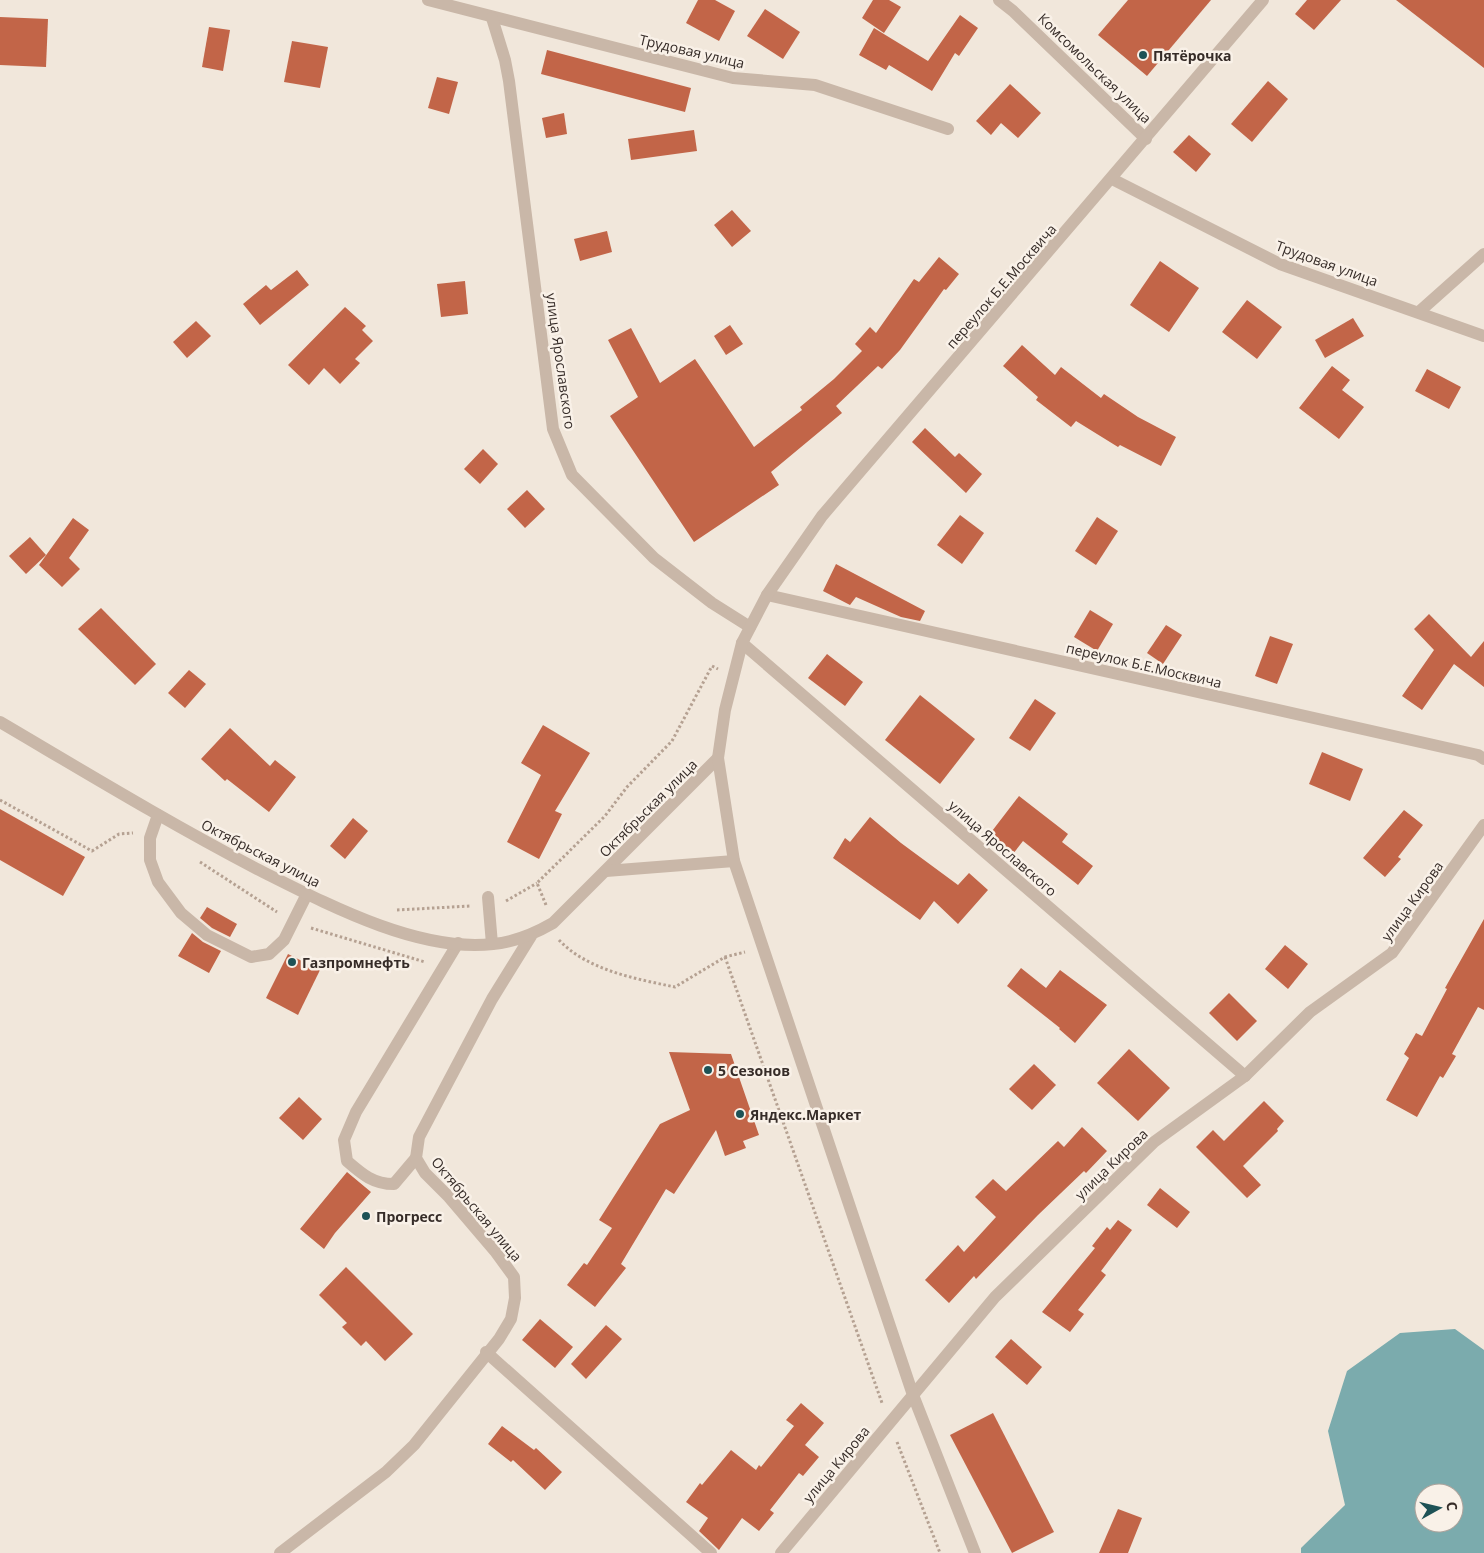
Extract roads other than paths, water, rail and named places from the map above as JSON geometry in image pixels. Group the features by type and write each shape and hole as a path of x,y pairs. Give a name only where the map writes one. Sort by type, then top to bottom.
{"street":[{"name":"Трудовая улица","path":"428,0 492,18 733,78 815,85 948,129"},
{"name":"Комсомольская улица","path":"999,0 1013,11 1146,139"},
{"name":"переулок Б.Е.Москвича","path":"975,1553 913,1395 734,861 718,758 725,710 742,643 750,627 767,596 822,516 1112,179 1263,0"},
{"name":"улица Ярославского","path":"492,18 509,81 553,429 572,475 654,558 712,603 750,627"},
{"name":"Трудовая улица","path":"1112,179 1280,264 1484,336"},
{"path":"1420,312 1484,254"},
{"name":"переулок Б.Е.Москвича","path":"767,596 1468,752 1484,759"},
{"name":"улица Ярославского","path":"742,643 1245,1076"},
{"name":"Октябрьская улица","path":"0,722 158,815 307,894 387,928 432,940 458,943 492,944 531,936 553,923 718,758"},
{"path":"158,815 150,838 150,860 158,882 180,913 207,935 251,957 269,954 284,940 307,894"},
{"name":"улица Кирова","path":"781,1553 995,1297 1154,1142 1245,1076 1310,1012 1392,953 1484,825"},
{"path":"606,871 734,861"},
{"path":"489,900 492,944"},
{"name":"Октябрьская улица","path":"280,1553 386,1472 414,1444 486,1352 499,1339 510,1319 515,1298 514,1277 460,1210 424,1173 416,1158 419,1137 492,999 531,936"},
{"path":"416,1158 394,1184 382,1184 367,1178 347,1161 344,1140 356,1112 458,943"},
{"path":"486,1352 711,1553"}],"water":[{"path":"1455,1329 1484,1350 1484,1553 1301,1553 1301,1548 1345,1505 1328,1431 1347,1371 1400,1333"}],"place":[{"name":"Пятёрочка","path":"1143,55"},
{"name":"Газпромнефть","path":"292,962"},
{"name":"5 Сезонов","path":"708,1070"},
{"name":"Яндекс.Маркет","path":"740,1114"},
{"name":"Прогресс","path":"366,1216"}]}
